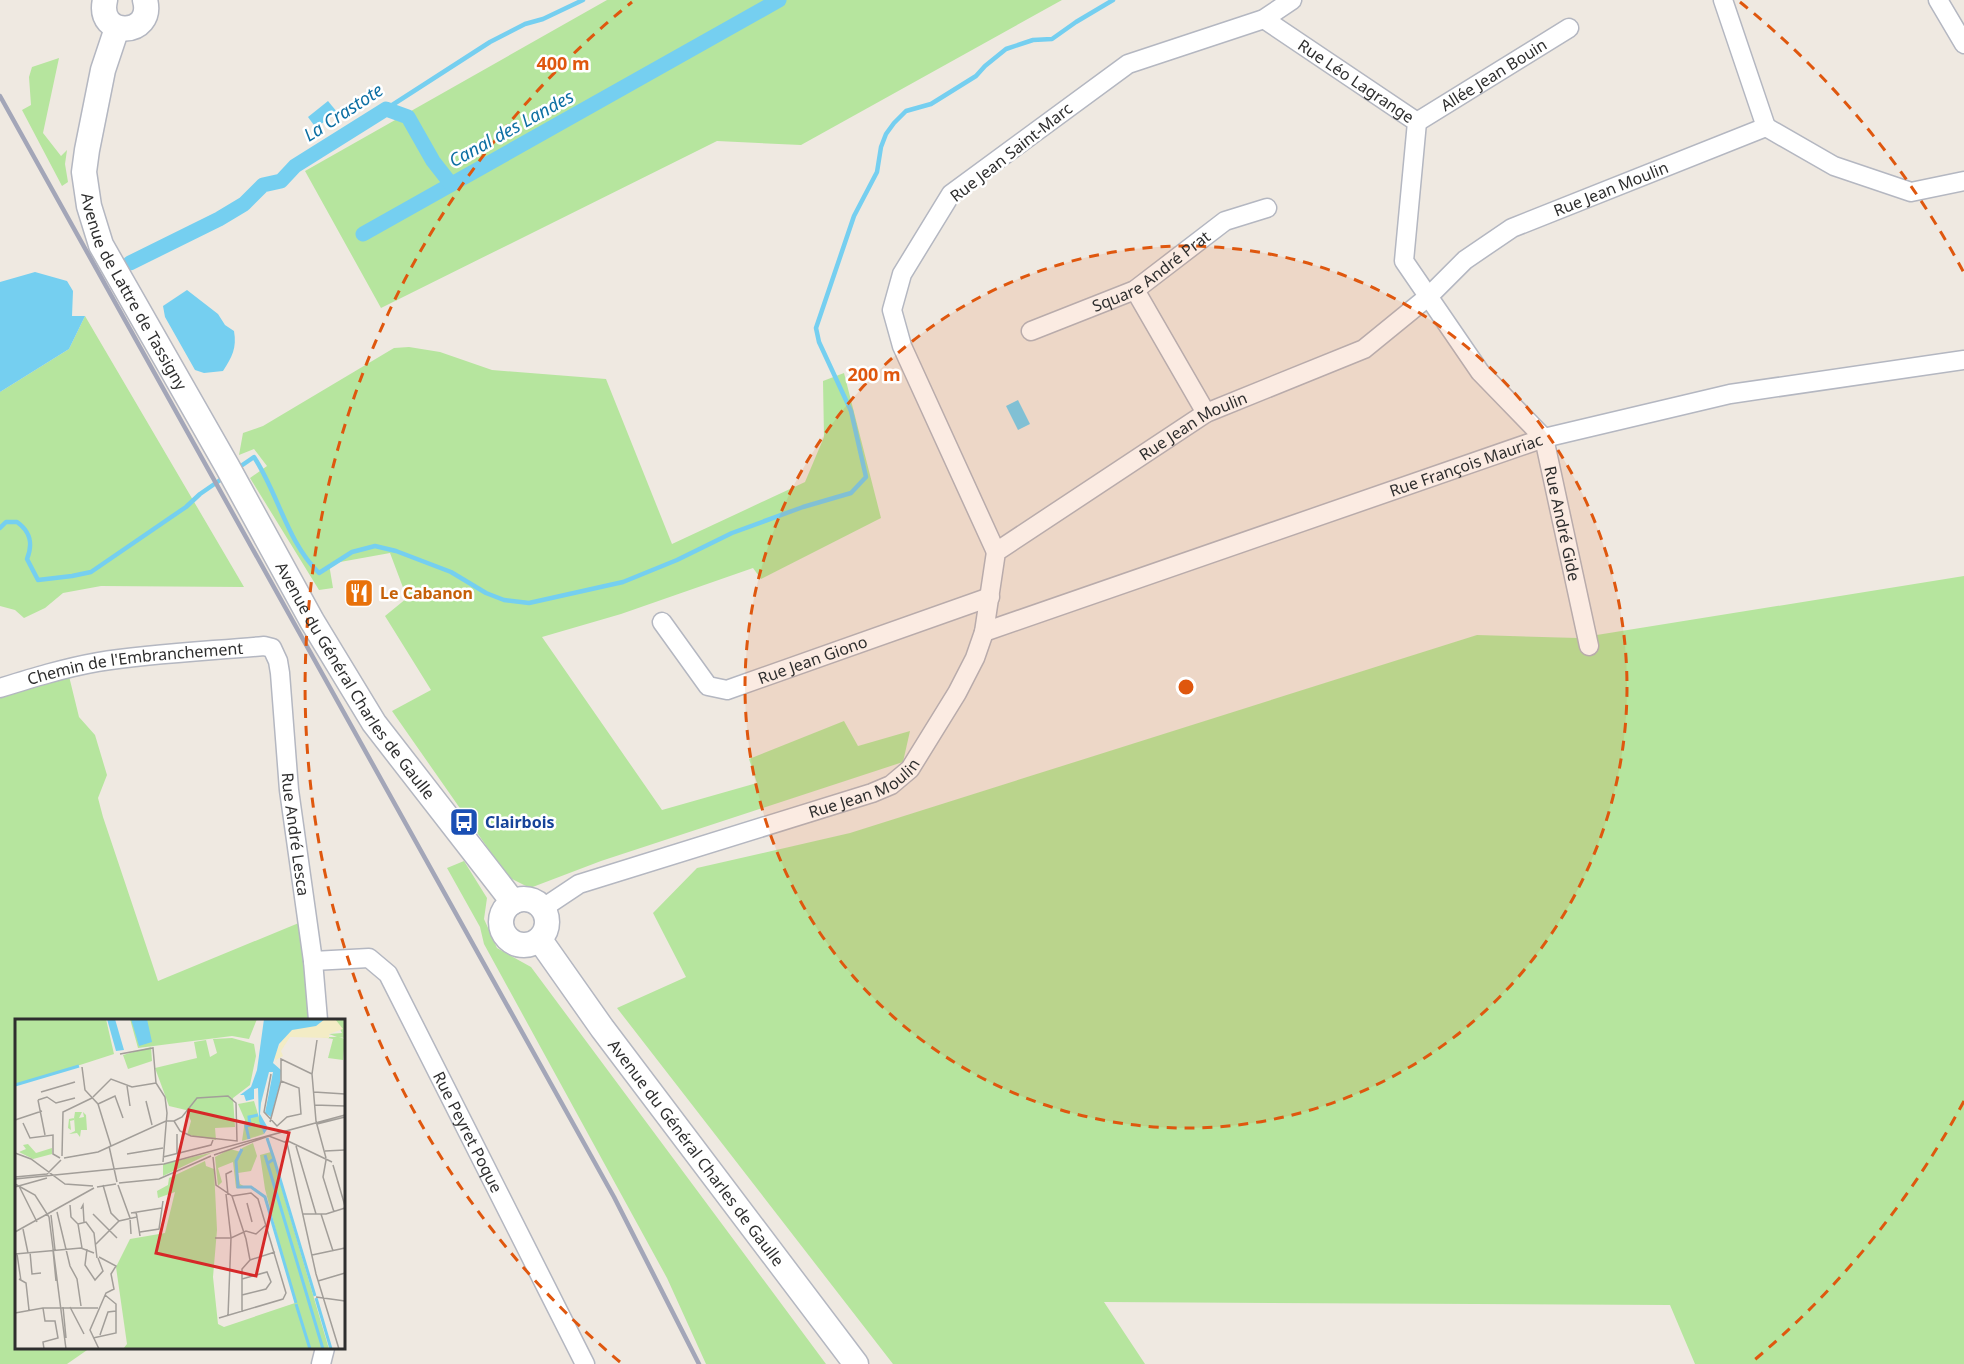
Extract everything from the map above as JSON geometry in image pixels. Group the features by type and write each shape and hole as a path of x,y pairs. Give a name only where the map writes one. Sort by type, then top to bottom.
{"main road":[{"path":"105,0 105,15 117,28 131,28 142,21 147,11 145,0"},
{"name":"Avenue de Lattre de Tassigny","path":"117,28 103,70 87,150 84,172 89,206 96,233 230,473"},
{"name":"Avenue du Général Charles de Gaulle","path":"230,473 312,621 374,723 513,902"},
{"path":"528,899 535,901 543,908 548,919 547,927 540,940 533,944 518,945 505,936 501,921 507,907 513,902 528,899"},
{"name":"Avenue du Général Charles de Gaulle","path":"540,940 609,1036 856,1364"}],"street":[{"name":"Rue Jean Saint-Marc","path":"996,552 902,346 892,310 902,274 951,194 1128,64 1264,19 1292,0"},
{"path":"1723,0 1766,128 1834,166 1911,192 1964,181"},
{"path":"1938,0 1964,44"},
{"name":"Rue Léo Lagrange","path":"1264,19 1418,122 1404,261 1429,296"},
{"name":"Allée Jean Bouin","path":"1418,122 1569,28"},
{"name":"Rue Jean Moulin","path":"543,908 579,884 891,785 910,769 957,693 975,658 984,632 996,552 1206,413 1364,349 1429,296 1465,260 1512,228 1766,128"},
{"name":"Square André Prat","path":"1031,331 1135,291 1225,221 1267,208"},
{"path":"1135,291 1206,413"},
{"path":"1429,296 1480,372 1544,438"},
{"name":"Rue François Mauriac","path":"984,632 1544,438 1730,394 1964,360"},
{"name":"Rue André Gide","path":"1544,438 1589,646"},
{"name":"Rue Jean Giono","path":"662,622 708,686 727,690 990,597"},
{"name":"Chemin de l'Embranchement","path":"0,688 39,675 98,662 264,646 272,648"},
{"name":"Rue André Lesca","path":"272,648 280,673 289,790 313,961 318,1019"},
{"name":"Rue Peyret Poque","path":"313,961 369,958 388,974 585,1364"},
{"path":"321,1364 325,1349"}],"green space":[{"path":"607,0 1062,0 801,145 717,141 381,308 305,171"},
{"path":"59,58 43,133 61,156 67,150 65,164 68,182 62,186 22,110 31,105 29,77 32,67"},
{"path":"85,316 244,587 101,586 63,593 45,608 24,618 15,610 0,606 0,392 69,349"},
{"path":"409,347 440,352 492,370 606,379 672,544 805,482 824,437 823,381 844,373 881,518 761,579 753,568 621,614 542,637 662,810 757,783 749,759 844,721 858,746 910,731 903,762 601,861 530,888 508,877 392,711 431,690 385,616 407,598 390,553 329,564 333,588 319,590 250,478 267,466 254,449 239,455 243,433 263,426 394,348"},
{"path":"1964,576 1964,1364 1695,1364 1670,1305 1104,1302 1145,1364 893,1364 617,1008 686,977 653,913 697,868 850,833 1477,635 1578,638"},
{"path":"67,668 79,717 95,735 107,775 98,798 158,981 306,920 318,1019 15,1019 15,1349 89,1349 67,1364 0,1364 0,688"},
{"path":"464,861 487,898 484,919 497,948 531,967 826,1364 706,1364 667,1278 484,944 480,927 447,868"}],"water":[{"path":"328,101 337,112 316,128 308,117"},
{"path":"35,272 67,281 73,291 72,316 85,316 69,349 0,392 0,282"},
{"path":"187,290 218,314 225,325 234,331 233,352 223,371 204,373 195,370 165,317 163,306"},
{"path":"1018,400 1030,424 1018,430 1006,406"}],"waterway":[{"name":"La Crastote","path":"386,109 490,42 525,24 543,19 583,0"},
{"name":"Canal des Landes","path":"363,234 779,0"},
{"path":"238,468 254,457 299,547 319,573 352,552 375,546 396,551 451,572 486,593 504,600 529,603 623,582 677,560 732,533 803,507 851,493 866,477 851,411 819,342 816,328 854,216 877,172 881,147 886,134 906,111 931,104 976,76 1006,49 1033,40 1052,39 1113,0"},
{"name":"La Crastote","path":"130,263 219,219 244,204 263,185 281,181 295,166 386,109 408,117 433,161 451,184"},
{"path":"0,528 6,522 17,522 28,534 30,548 27,559 38,580 91,572 186,507 226,476"}],"railway":[{"path":"0,96 614,1197 699,1364"}],"place":[{"name":"Le Cabanon","path":"359,593"},
{"name":"Clairbois","path":"464,822"}]}
